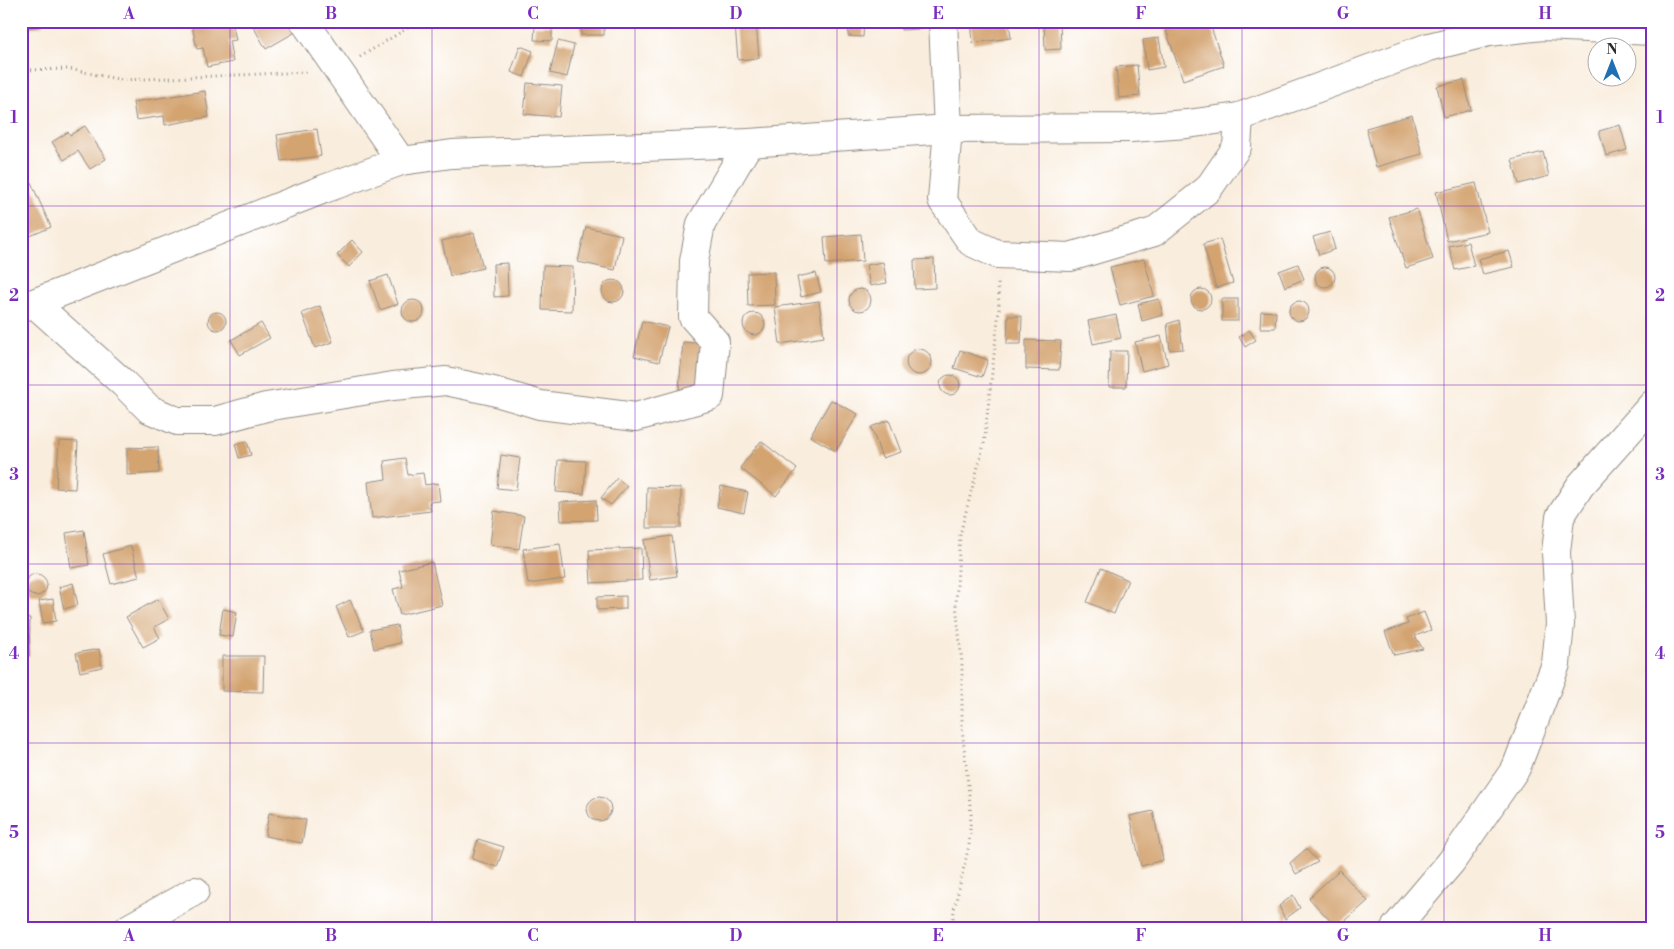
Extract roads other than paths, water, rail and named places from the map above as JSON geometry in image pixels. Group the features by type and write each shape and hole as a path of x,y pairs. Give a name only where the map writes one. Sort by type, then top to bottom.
{"street":[{"path":"304,21 401,161"},
{"path":"943,21 948,129 942,200 971,242 997,254 1070,258 1154,232 1208,189 1237,147 1239,117"},
{"path":"749,143 701,224 694,261 693,318 715,342 710,396 636,417 540,405 493,391 446,381 393,386 266,407 216,422 177,421 148,409 123,383 28,306 324,189 401,161 452,154 749,143 948,129 1131,128 1186,124 1239,117 1429,47 1489,32 1543,26 1653,30"},
{"path":"1395,928 1451,862 1516,768 1556,664 1560,624 1556,552 1560,517 1580,486 1653,404"},
{"path":"130,928 195,891"}]}
